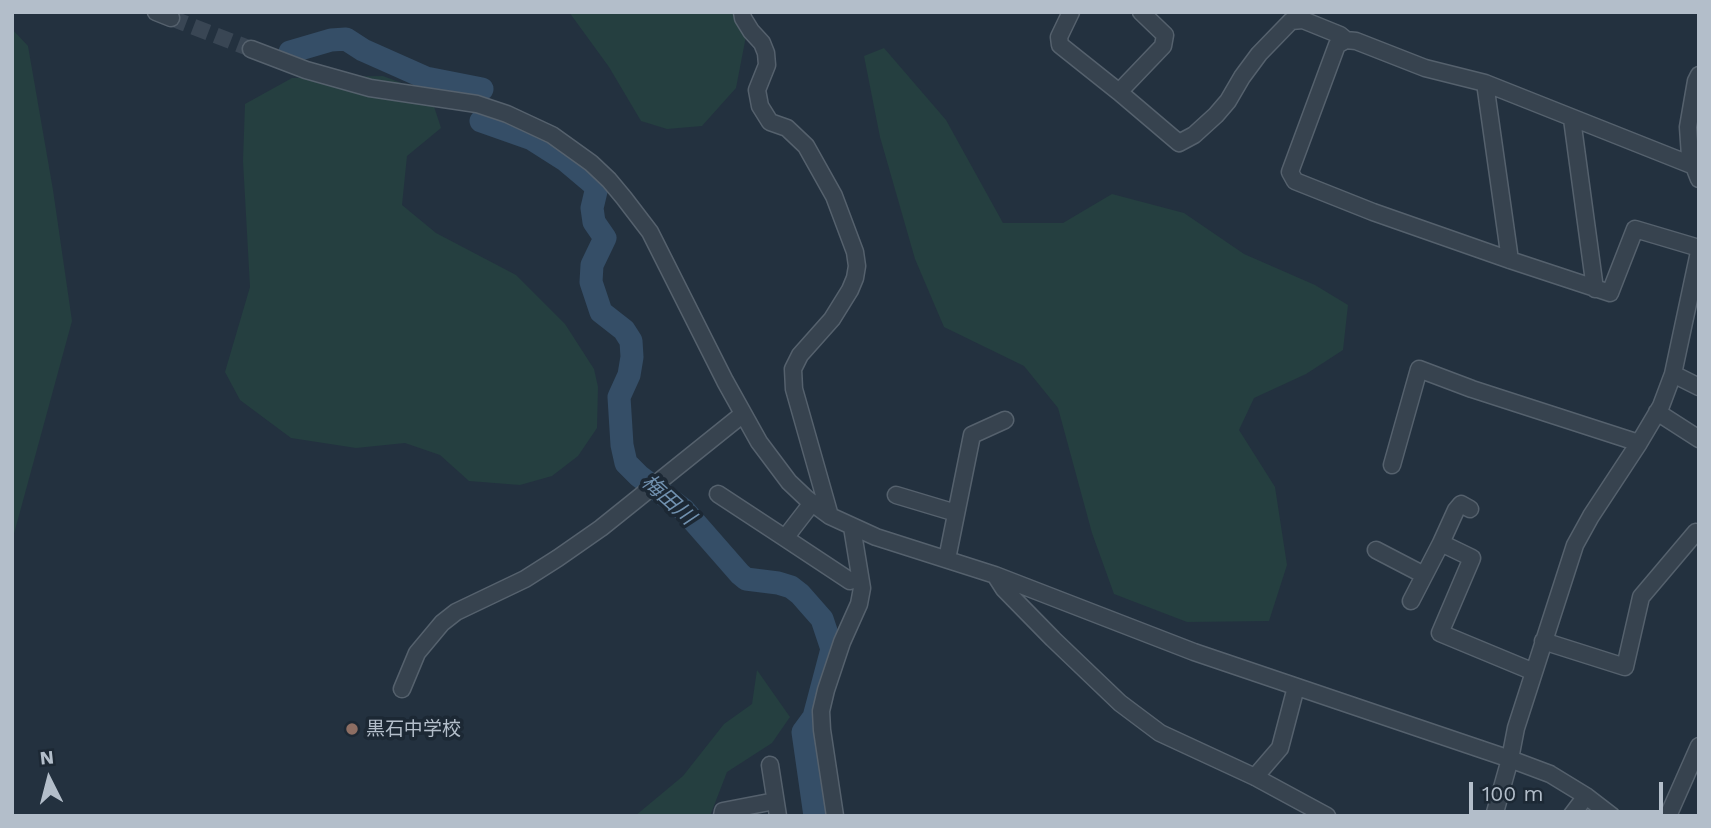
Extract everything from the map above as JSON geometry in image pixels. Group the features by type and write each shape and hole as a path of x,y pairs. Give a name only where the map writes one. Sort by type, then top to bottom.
{"street":[{"path":"742,12 751,32 762,43 766,53 767,65 757,89 760,106 770,122 787,128 806,146 834,196 855,252 857,266 850,290 832,319 800,355 793,369 794,389 830,516"},
{"path":"1071,12 1059,37 1060,45 1179,144 1194,135 1216,115 1259,54 1291,21 1303,20 1346,40 1356,41 1424,68 1485,83 1697,171"},
{"path":"1119,92 1163,46 1165,35 1142,12"},
{"path":"1346,40 1337,45 1290,172 1294,181 1373,212 1610,293 1635,229 1699,250 1673,374 1640,443 1575,545 1516,728 1494,816"},
{"path":"251,49 306,70 359,85 477,104 530,123 591,163 609,180 650,232 725,381 760,442 789,482 830,516 876,537 995,575 1194,653 1550,774 1612,816"},
{"path":"1697,171 1690,156 1688,127 1699,75"},
{"path":"1485,83 1510,260"},
{"path":"1573,119 1595,289"},
{"path":"1392,465 1419,369 1472,389 1640,443"},
{"path":"1673,374 1699,387"},
{"path":"1657,412 1699,439"},
{"path":"402,689 417,653 442,623 456,612 525,579 558,558 601,528 743,414"},
{"path":"947,559 972,435 1005,420"},
{"path":"718,494 850,581"},
{"path":"896,495 957,513"},
{"path":"785,538 812,503"},
{"path":"1411,601 1456,510 1461,504 1470,509"},
{"path":"835,816 821,711 842,642 859,604 862,588 852,527"},
{"path":"1543,641 1625,667 1641,597 1696,532"},
{"path":"1441,543 1475,551 1440,633 1534,671"},
{"path":"1376,550 1424,575"},
{"path":"995,575 1004,589 1027,613 1120,703 1160,733 1255,777 1327,816"},
{"path":"1255,777 1280,748 1296,687"},
{"path":"1668,816 1699,746"},
{"path":"722,816 723,811 776,808 769,765"},
{"path":"1572,816 1586,796"}],"green space":[{"path":"569,12 734,12 747,31 736,88 702,126 667,129 641,121 609,67"},
{"path":"12,29 28,46 72,321 12,541"},
{"path":"884,48 946,120 1003,223 1063,223 1112,194 1184,213 1244,254 1315,285 1348,305 1343,350 1306,374 1254,398 1239,430 1275,487 1287,565 1269,621 1187,622 1114,594 1092,533 1058,408 1024,366 944,327 915,259 880,137 864,56"},
{"path":"383,76 430,94 441,128 407,156 402,205 436,233 516,275 565,324 594,369 598,387 597,428 578,456 552,476 520,485 469,481 440,455 405,443 356,448 291,438 240,400 225,372 250,287 243,161 245,104 292,78"},
{"path":"757,670 790,717 772,743 727,772 710,816 635,816 683,776 724,724 752,704"}],"waterway":[{"name":"梅田川","path":"290,52 331,40 346,39 363,50 426,78 482,89"},
{"name":"梅田川","path":"481,121 532,139 565,160 597,187 592,208 594,222 605,238 592,265 591,282 601,312 624,330 631,341 629,375 619,397 626,463 684,510 746,579 791,587 822,619 832,649 814,717 803,732 815,816"}],"tunnel":[{"path":"171,18 251,49"}],"place":[{"name":"黒石中学校","path":"352,729"}]}
